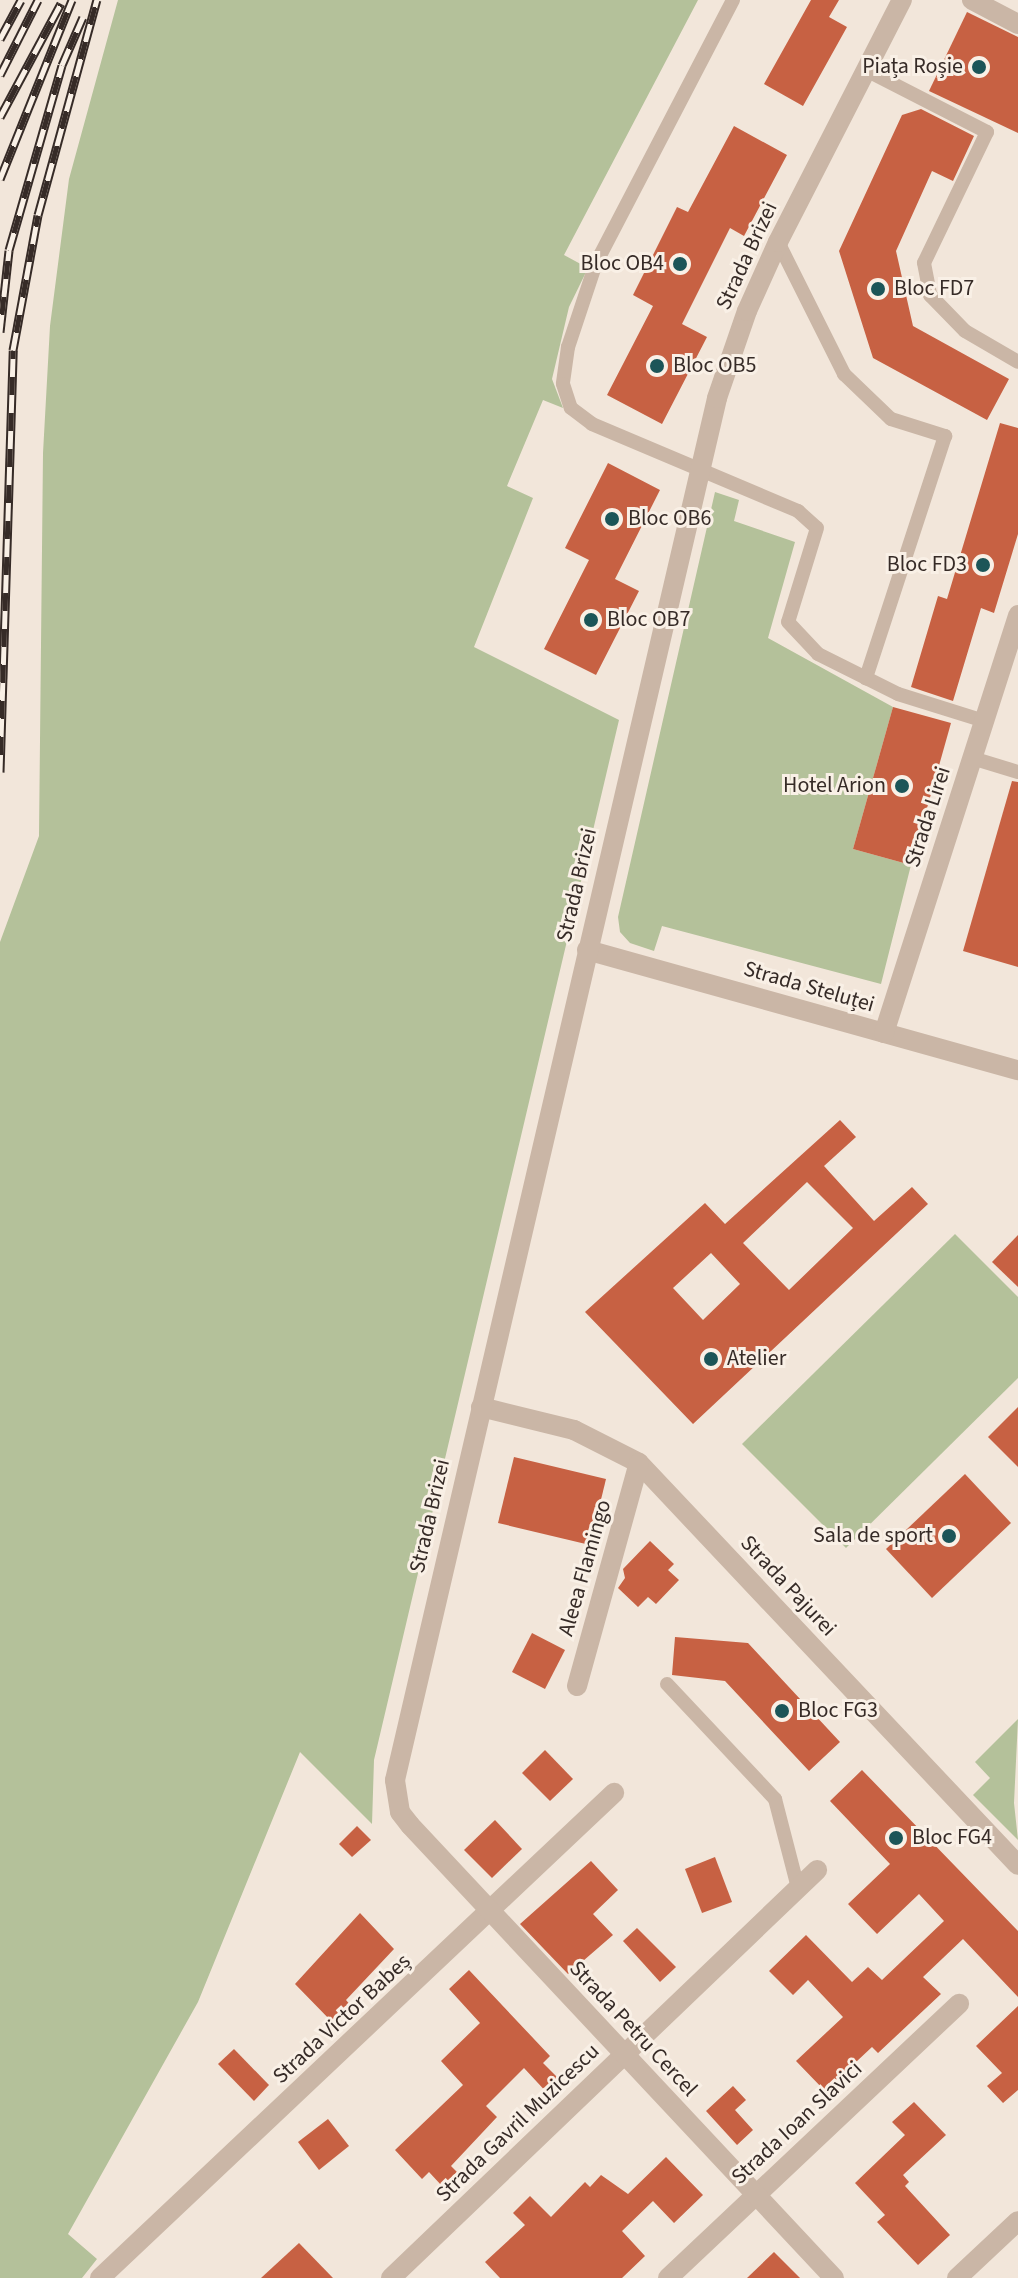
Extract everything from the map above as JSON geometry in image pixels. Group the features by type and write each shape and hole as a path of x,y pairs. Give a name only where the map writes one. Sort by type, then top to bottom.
{"street":[{"name":"Strada Brizei","path":"400,1812 398,1760 698,471 747,311 778,242 902,0"},
{"path":"972,0 1018,24"},
{"name":"Strada Lirei","path":"884,1033 1018,615"},
{"name":"Strada Steluței","path":"587,950 1018,1070"},
{"name":"Strada Pajurei","path":"481,1407 574,1430 639,1463 1018,1865"},
{"name":"Aleea Flamingo","path":"577,1686 639,1463"},
{"name":"Strada Victor Babeș","path":"100,2278 614,1793"},
{"name":"Strada Petru Cercel","path":"400,1812 490,1913 834,2278"},
{"name":"Strada Gavril Muzicescu","path":"391,2278 817,1870"},
{"name":"Strada Ioan Slavici","path":"668,2278 959,2004"},
{"path":"957,2278 1018,2221"}],"lane":[{"path":"733,0 596,263 568,347 563,384 571,408 592,424 798,511 817,528 788,622 818,654 898,694 984,721"},
{"path":"866,70 987,132 924,263 930,295 956,322 1018,362"},
{"path":"778,242 844,374 891,419 945,436 866,678"},
{"path":"972,758 1018,772"},
{"path":"667,1684 775,1799 798,1888"}],"green space":[{"path":"118,0 698,0 564,255 588,268 569,307 552,379 563,408 543,400 507,486 533,498 474,647 619,720 374,1760 372,1824 300,1752 198,2002 68,2234 97,2259 82,2278 0,2278 0,942 39,836 43,453 50,326 69,179"},
{"path":"715,492 739,500 734,521 795,542 768,638 893,707 853,849 911,865 881,984 662,926 654,951 630,943 620,932 618,917"},
{"path":"955,1234 1018,1297 1018,1378 846,1548 742,1444"},
{"path":"1018,1719 1014,1803 1018,1840 973,1795 990,1778 975,1762"}],"building":[{"path":"811,0 839,0 829,17 847,27 803,106 764,84"},
{"name":"Piața Roșie","path":"967,12 1018,37 1018,133 929,91"},
{"name":"Bloc FD7","path":"921,109 974,136 953,181 932,171 896,251 913,326 1009,379 987,420 873,358 839,251 902,115"},
{"path":"734,126 787,155 744,236 730,228 682,324 707,337 662,424 607,395 653,306 633,295 677,207 688,212"},
{"name":"Bloc FD3","path":"1000,423 1018,428 1018,534 994,613 981,608 953,701 911,687 938,596 947,599"},
{"path":"608,463 660,490 615,579 639,591 596,675 544,649 589,560 565,548"},
{"name":"Hotel Arion","path":"893,707 951,723 911,865 853,849"},
{"path":"1012,781 1018,782 1018,967 963,951"},
{"path":"840,1120 856,1137 824,1166 874,1221 912,1187 928,1204 693,1424 585,1312 705,1203 725,1224","holes":["807,1182 853,1228 789,1290 743,1243","711,1253 740,1284 703,1320 673,1288"]},
{"path":"1018,1235 1018,1287 992,1262"},
{"path":"1018,1407 1018,1467 988,1437"},
{"path":"514,1457 606,1479 590,1545 498,1523"},
{"name":"Sala de sport","path":"965,1474 1011,1523 932,1598 886,1549"},
{"path":"650,1541 674,1564 668,1570 679,1580 656,1604 648,1597 638,1607 618,1588 625,1578 623,1569"},
{"path":"532,1633 565,1650 545,1689 512,1672"},
{"name":"Bloc FG3","path":"675,1637 748,1643 840,1742 809,1771 725,1681 672,1675"},
{"path":"545,1750 573,1779 550,1801 522,1773"},
{"path":"862,1770 1018,1931 1018,1997 963,1939 923,1977 941,1994 878,2053 872,2047 825,2091 796,2061 843,2017 808,1980 793,1995 769,1971 806,1935 852,1982 868,1967 882,1980 944,1921 919,1894 877,1934 848,1904 890,1864 830,1801"},
{"path":"495,1820 522,1849 492,1878 464,1850"},
{"path":"357,1826 371,1840 352,1857 339,1844"},
{"path":"715,1857 732,1902 702,1913 685,1869"},
{"path":"591,1861 618,1890 593,1914 613,1935 568,1974 520,1924"},
{"path":"360,1913 394,1949 346,2000 352,2007 334,2024 295,1984"},
{"path":"637,1928 676,1967 660,1982 623,1941"},
{"path":"469,1970 550,2056 543,2063 563,2083 550,2096 524,2068 486,2106 497,2117 451,2166 457,2172 442,2186 429,2172 422,2179 395,2150 463,2085 441,2061 480,2023 449,1989"},
{"path":"1018,2006 1018,2090 1003,2103 987,2086 1002,2073 976,2046"},
{"path":"234,2049 269,2085 254,2101 218,2064"},
{"path":"733,2086 746,2100 735,2110 753,2130 737,2145 706,2111"},
{"path":"914,2102 946,2135 903,2175 909,2182 905,2186 950,2235 918,2265 877,2222 885,2215 855,2183 905,2135 892,2122"},
{"path":"328,2119 349,2146 319,2170 298,2142"},
{"path":"666,2157 703,2195 674,2223 653,2201 622,2231 645,2256 622,2278 500,2278 485,2262 525,2225 513,2213 530,2196 551,2217 585,2182 590,2187 601,2175 628,2194"},
{"path":"299,2243 333,2278 261,2278"},
{"path":"774,2252 800,2278 747,2278"}],"railway":[{"path":"0,39 21,0"},
{"path":"0,75 38,0"},
{"path":"0,179 72,0"},
{"path":"0,772 13,350 38,215 97,0"},
{"path":"0,117 61,3"},
{"path":"0,332 9,250 62,65 83,17"}],"place":[{"name":"Piața Roșie","path":"979,67"},
{"name":"Bloc OB4","path":"680,264"},
{"name":"Bloc FD7","path":"878,289"},
{"name":"Bloc OB5","path":"657,366"},
{"name":"Bloc OB6","path":"612,519"},
{"name":"Bloc FD3","path":"983,565"},
{"name":"Bloc OB7","path":"591,620"},
{"name":"Hotel Arion","path":"902,786"},
{"name":"Atelier","path":"711,1359"},
{"name":"Sala de sport","path":"949,1536"},
{"name":"Bloc FG3","path":"782,1711"},
{"name":"Bloc FG4","path":"896,1838"}]}
